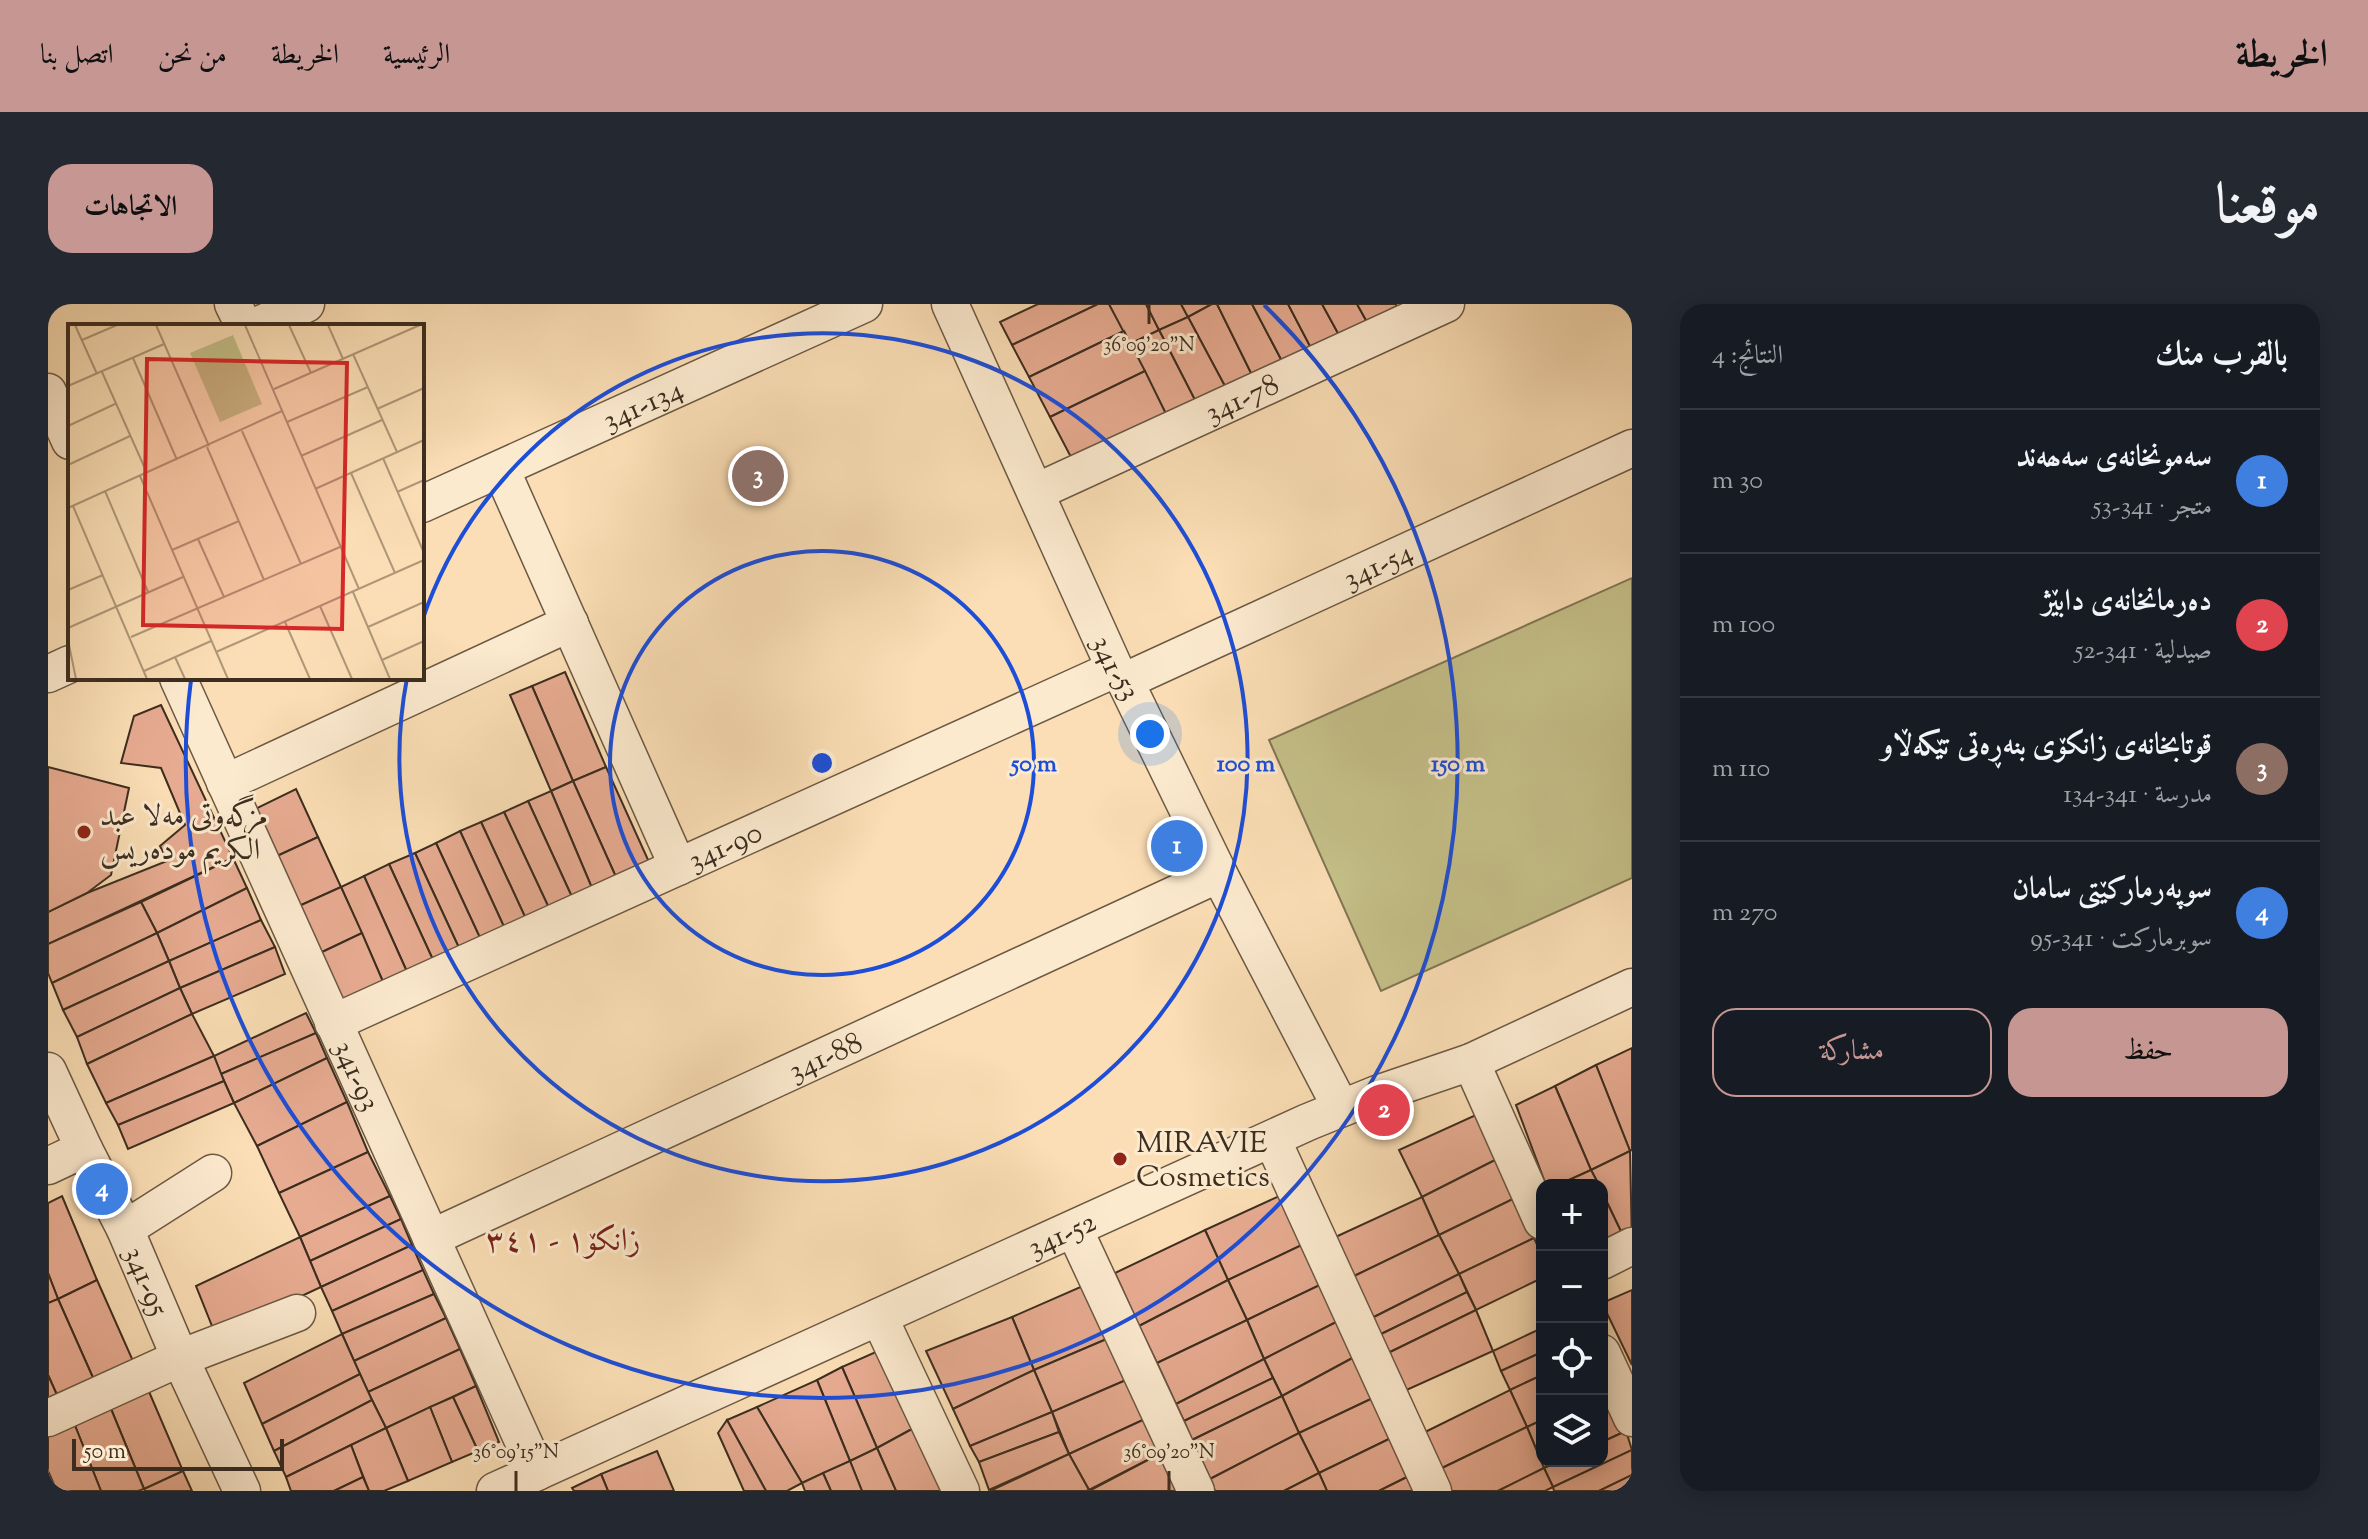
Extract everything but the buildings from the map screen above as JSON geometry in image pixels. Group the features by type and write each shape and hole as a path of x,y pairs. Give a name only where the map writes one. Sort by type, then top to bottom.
{"street":[{"path":"233,304 243,324"},
{"path":"261,324 306,304"},
{"name":"341-134","path":"424,503 864,304"},
{"name":"341-78","path":"1036,492 1446,304"},
{"name":"341-53","path":"961,308 1036,492 1120,675 1341,1108"},
{"path":"48,392 68,437"},
{"name":"341-54","path":"1120,675 1632,448"},
{"path":"501,469 678,867"},
{"path":"225,783 570,623"},
{"path":"48,674 68,665"},
{"name":"341-90","path":"333,1023 678,867 1120,675"},
{"name":"341-93","path":"179,680 537,1472"},
{"name":"341-88","path":"431,1238 1219,874"},
{"name":"341-52","path":"495,1491 1341,1108 1471,1062 1632,987"},
{"path":"1471,1062 1536,1208"},
{"name":"341-95","path":"48,1071 125,1229 242,1491"},
{"path":"1272,1139 1433,1491"},
{"path":"48,1166 84,1149"},
{"path":"125,1229 213,1173"},
{"path":"1074,1229 1196,1491"},
{"path":"1608,1258 1632,1246"},
{"path":"48,1418 180,1358 297,1313"},
{"path":"879,1317 961,1491"},
{"path":"1608,1366 1632,1418"}],"shaded area":[{"path":"1632,578 1632,878 1381,991 1269,740"}],"place":[{"name":"قوتابخانه‌ی زانکۆی بنەڕەتی تێکەڵاو","path":"758,476"},
{"name":"مزگه‌وتی مه‌لا عبد الكريم موده‌ریس","path":"84,832"},
{"name":"سەمونخانەی سەھەند","path":"1177,846"},
{"name":"دەرمانخانەی دابێژ","path":"1384,1110"},
{"name":"MIRAVIE Cosmetics","path":"1120,1159"},
{"name":"سوپەرمارکێتی سامان","path":"102,1189"}],"district":[{"name":"زانکۆ١ - ٣٤١","path":"563,1239"}]}
